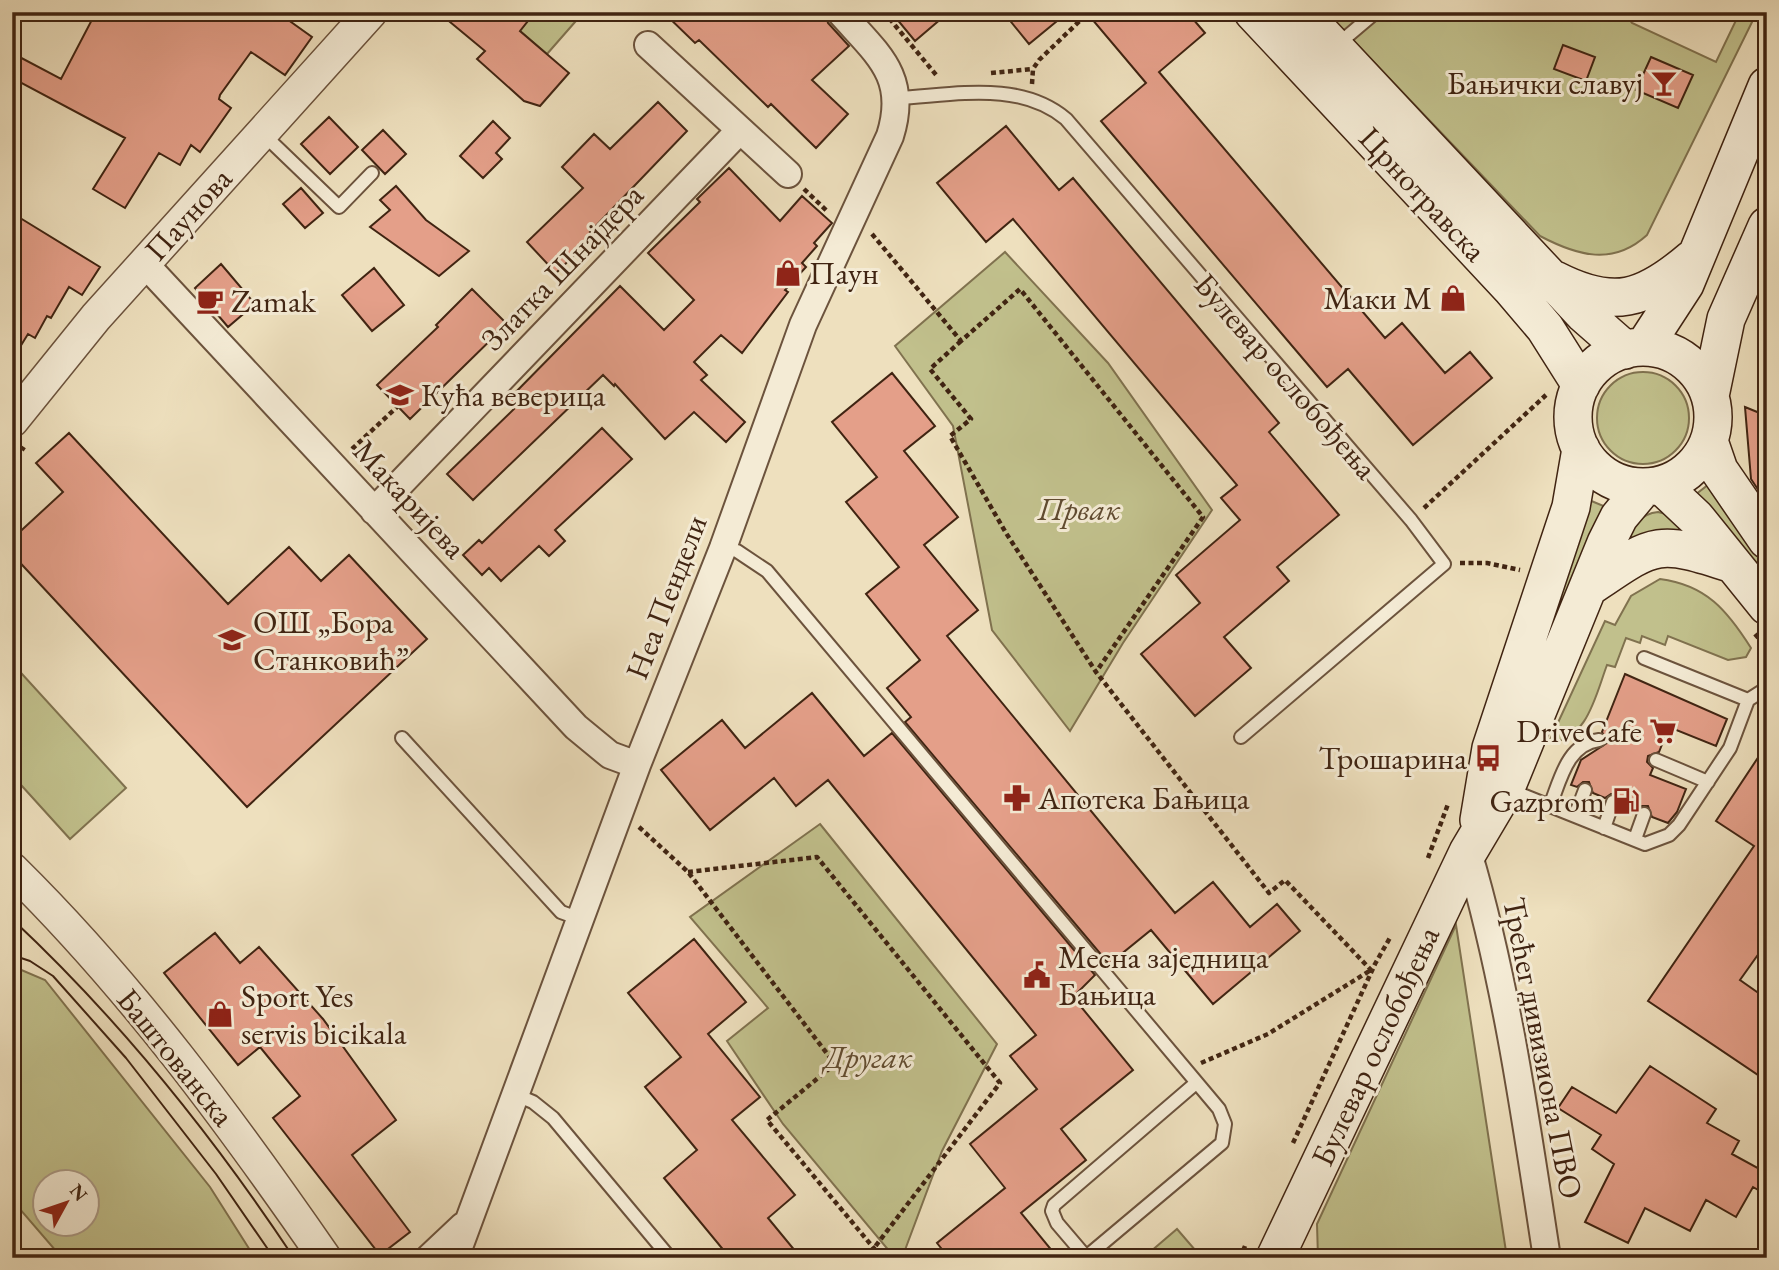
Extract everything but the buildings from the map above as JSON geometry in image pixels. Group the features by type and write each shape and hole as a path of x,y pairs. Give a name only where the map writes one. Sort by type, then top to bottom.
{"main road":[{"name":"Црнотравска","path":"1253,12 1511,288 1545,328 1581,386"},
{"name":"Црнотравска","path":"1301,12 1597,327 1635,349"},
{"path":"1635,349 1674,304 1699,253 1767,86"},
{"path":"1710,396 1696,371 1681,359 1664,351 1635,349 1604,359 1581,386 1573,412 1574,431 1581,449 1594,467 1612,480 1652,486 1679,478 1694,466 1709,441 1713,418 1710,396 1726,319 1767,226"},
{"path":"1551,278 1600,297 1627,298 1661,284 1699,253"},
{"path":"1709,441 1719,470 1767,540"},
{"name":"Булевар ослобођења","path":"1472,843 1491,748 1571,507 1581,449"},
{"path":"1652,486 1696,518 1733,564 1758,617"},
{"name":"Булевар ослобођења","path":"1275,1258 1472,843 1506,788 1619,517 1652,486"},
{"path":"1588,588 1636,555 1658,547 1689,550 1733,564"}],"street":[{"name":"Паунова","path":"12,421 75,342 144,263 370,12"},
{"path":"840,12 882,61 897,89 898,98"},
{"path":"648,45 788,174"},
{"name":"Неа Пендели","path":"455,1258 466,1222 516,1095 637,765 723,548 803,325 849,220 890,136 898,98"},
{"name":"Златка Шнајдера","path":"374,511 740,130"},
{"name":"Макаријева","path":"144,263 594,745 637,765"},
{"name":"Трећег дивизиона ПВО","path":"1472,843 1521,1087 1547,1258"},
{"name":"Баштованска","path":"12,869 103,967 188,1068 325,1258"},
{"name":"Неа Пендели","path":"429,1258 466,1222"}],"lane":[{"path":"1334,47 1376,12"},
{"name":"Булевар ослобођења","path":"898,98 997,93 1031,99 1052,108 1072,126 1411,520 1444,564"},
{"path":"262,132 339,207 372,173"},
{"path":"723,548 737,551 767,571 1219,1109 1226,1124 1222,1143 1085,1257 1057,1223 1052,1211 1054,1205 1196,1083"},
{"path":"1241,737 1444,564"},
{"path":"1644,658 1748,700"},
{"path":"1506,788 1645,844 1656,842 1669,835 1708,782 1730,748 1748,700 1767,688"},
{"path":"402,738 561,912 572,916 584,912"},
{"path":"1550,806 1570,757 1578,749 1599,740"},
{"path":"1658,778 1660,762 1708,782"},
{"path":"1575,816 1585,790"},
{"path":"1604,828 1614,802"},
{"path":"1634,839 1644,814"},
{"path":"516,1095 533,1102 553,1118 670,1258"}],"path":[{"path":"884,12 939,78"},
{"path":"979,74 1033,69 1089,12"},
{"path":"1031,99 1033,69"},
{"path":"788,174 849,220 961,341"},
{"path":"1096,672 1203,517 1020,289 930,369 971,419 950,436 1006,533 1096,672 1269,893 1285,880 1371,970"},
{"path":"1411,520 1546,395"},
{"path":"334,466 397,407"},
{"path":"1444,564 1487,563 1528,571"},
{"path":"1758,617 1767,648"},
{"path":"621,810 688,872 835,1064 767,1120 882,1258"},
{"path":"688,872 817,857 1000,1083 874,1248"},
{"path":"1184,1070 1268,1034 1371,970 1375,964 1289,1150"}],"green space":[{"path":"535,12 563,12 575,22 547,54 520,31"},
{"path":"1326,12 1624,12 1632,23 1716,62 1740,12 1757,12 1647,235 1621,251 1595,255 1568,249 1540,236"},
{"name":"Првак","path":"1005,252 1108,363 1212,510 1123,643 1070,731 992,630 953,426 895,346"},
{"path":"1643,372 1661,375 1676,385 1686,400 1689,418 1686,436 1676,451 1661,461 1643,464 1625,461 1610,451 1600,436 1597,418 1600,400 1610,385 1625,375"},
{"path":"1713,481 1732,515 1767,562 1767,583 1695,495"},
{"path":"1589,500 1606,507 1528,688"},
{"path":"1658,512 1670,515 1694,532 1624,546 1640,519"},
{"path":"1660,579 1676,582 1703,593 1724,611 1751,648 1746,657 1728,660 1668,636 1665,645 1642,636 1640,643 1626,638 1615,667 1607,665 1594,702 1581,725 1573,734 1562,740 1549,742 1605,621 1615,625 1631,596"},
{"path":"12,663 126,788 70,839 12,775"},
{"name":"Другак","path":"820,824 997,1044 942,1151 902,1258 895,1258 783,1124 727,1041 768,1008 690,917"},
{"path":"1456,925 1507,1258 1318,1258 1317,1224"},
{"path":"12,966 45,980 210,1187 255,1258 62,1258 45,1238 102,1238 102,1168 32,1168 32,1223 12,1200"},
{"path":"1177,1229 1202,1258 1143,1258"}],"tram line":[{"path":"12,919 90,997 163,1080 231,1168 294,1258"},
{"path":"12,955 30,961 53,976 126,1058 216,1174 274,1258"}],"place":[{"name":"Бањички славуј","path":"1664,83"},
{"name":"Паун","path":"788,273"},
{"name":"Маки М","path":"1453,298"},
{"name":"Zamak","path":"210,301"},
{"name":"Кућа веверица","path":"400,395"},
{"name":"ОШ „Бора Станковић”","path":"232,640"},
{"name":"DriveCafe","path":"1663,731"},
{"name":"Трошарина","path":"1488,758"},
{"name":"Апотека Бањица","path":"1017,798"},
{"name":"Gazprom","path":"1626,801"},
{"name":"Месна заједница Бањица","path":"1037,975"},
{"name":"Sport Yes servis bicikala","path":"220,1014"}]}
